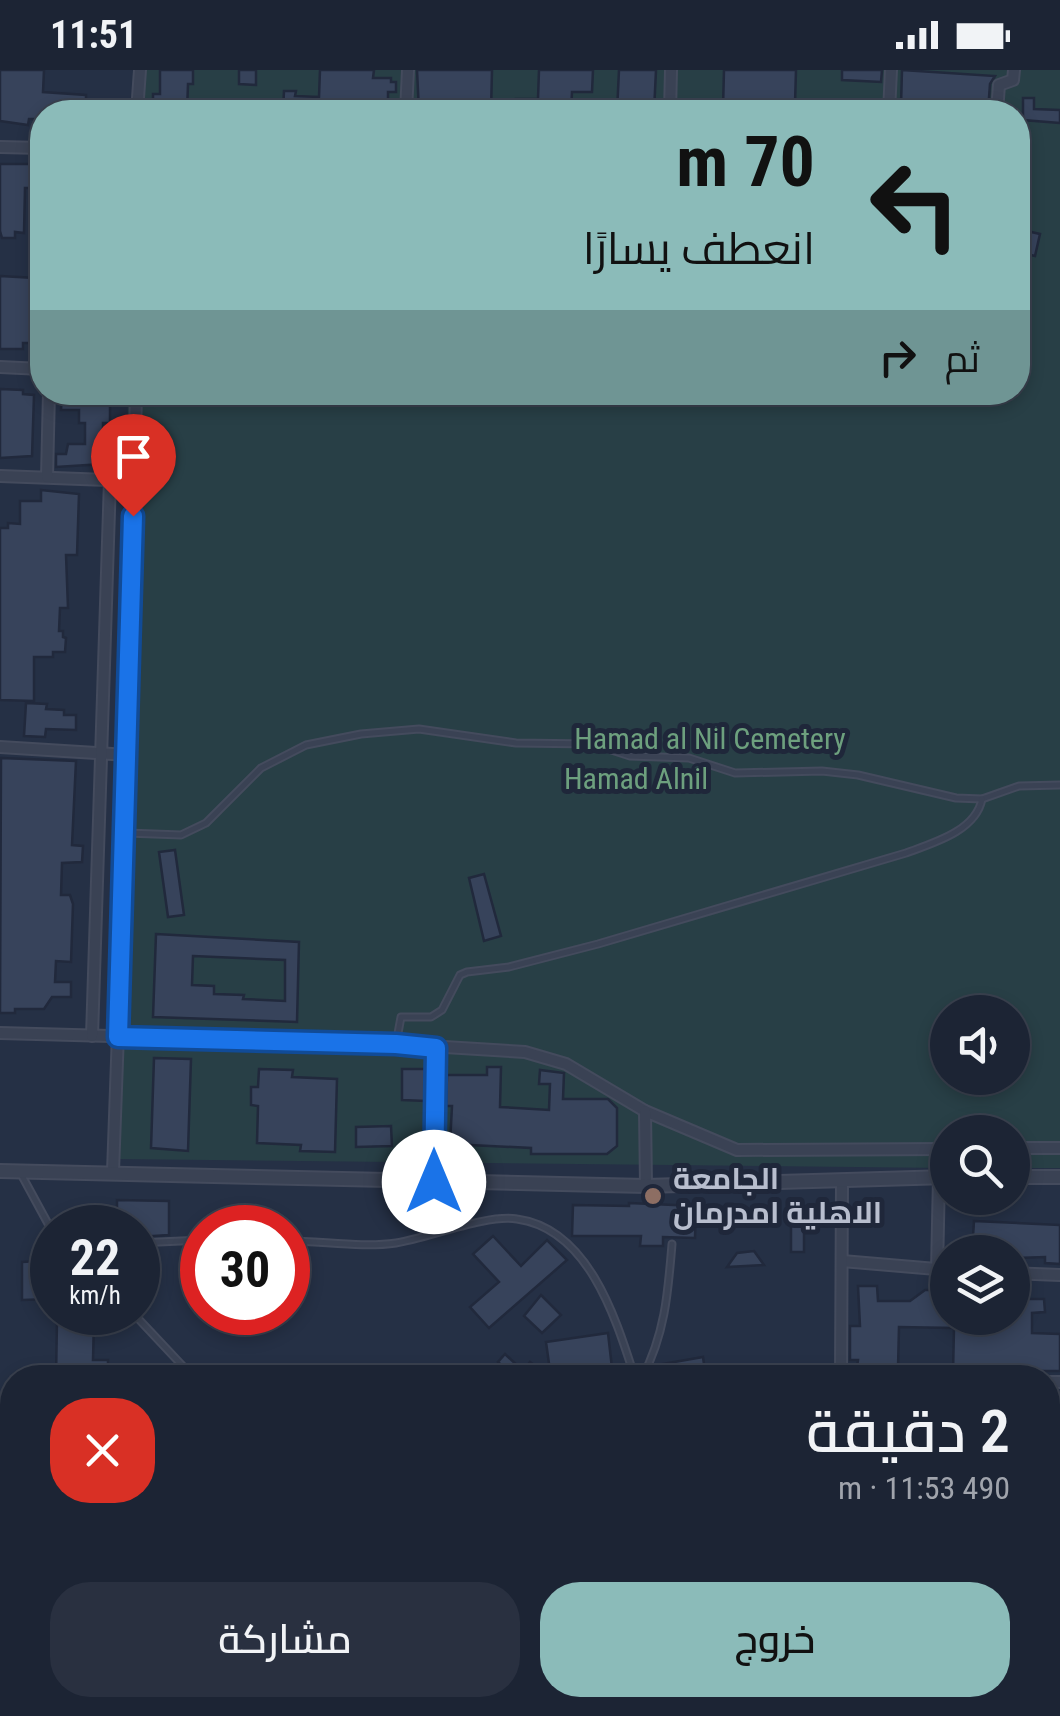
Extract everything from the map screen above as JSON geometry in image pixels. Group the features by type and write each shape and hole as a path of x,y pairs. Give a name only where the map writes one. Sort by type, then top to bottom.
{"street":[{"path":"138,100 140,70"},
{"path":"407,100 408,70"},
{"path":"671,100 672,70"},
{"path":"890,100 891,70"},
{"path":"998,100 999,85 1013,80 1014,70"},
{"path":"0,147 30,148"},
{"path":"0,366 30,368"},
{"path":"47,477 49,405"},
{"path":"113,1172 136,405"},
{"path":"0,476 134,481"},
{"path":"92,1036 110,480"},
{"path":"0,747 128,755"},
{"path":"0,1033 396,1044 526,1052 552,1058 645,1111 737,1150 930,1150"},
{"path":"434,1182 436,1048"},
{"path":"645,1111 646,1186"},
{"path":"1030,1148 1060,1148"},
{"path":"0,1171 646,1186 930,1178"},
{"path":"1030,1177 1060,1177"},
{"path":"841,1365 842,1182"},
{"path":"842,1261 930,1269"},
{"path":"1030,1274 1060,1276"}],"lane":[{"path":"125,833 173,836 206,823 261,768 306,745 361,734 419,730 516,743 592,744 630,756 688,758 735,773 822,771 858,775 934,795 982,799 1019,786 1060,784"},
{"path":"396,1044 401,1018 431,1016 442,1010 460,975 467,972 598,944 906,853 939,841 971,822 982,799"},
{"path":"20,1171 38,1205"},
{"path":"310,1241 394,1243 515,1218 553,1230 580,1255 616,1318 633,1365"},
{"path":"646,1365 658,1346 665,1323 672,1244"},
{"path":"154,1335 182,1365"}],"green space":[{"name":"Hamad al Nil Cemetery","path":"133,70 1060,70 1060,1168 1030,1168 1030,1115 930,1115 930,1168 116,1159 128,405 1030,405 1030,100 132,100"}],"building":[{"path":"0,70 44,70 43,92 86,95 86,100 30,100 28,125 0,121"},
{"path":"160,70 193,70 187,100 153,100 153,94 160,94"},
{"path":"239,70 256,70 256,85 239,84"},
{"path":"320,70 374,70 373,78 391,78 391,82 396,82 396,92 388,92 388,100 284,100 284,91 296,91 295,96 319,97"},
{"path":"417,70 492,70 491,100 418,100"},
{"path":"539,70 593,70 592,92 572,92 572,100 516,100 538,99"},
{"path":"619,70 656,70 655,100 618,100"},
{"path":"724,70 796,70 795,100 723,100"},
{"path":"842,70 882,70 881,82 842,80"},
{"path":"902,70 995,76 989,100 901,100"},
{"path":"1034,98 1034,109 1060,110 1060,123 1030,121 1030,100 1023,100"},
{"path":"0,164 30,164 24,233 2,238"},
{"path":"1030,232 1040,234 1035,256 1030,255"},
{"path":"0,276 30,278 30,343 23,343 23,349 0,349"},
{"path":"0,389 23,390 23,394 30,395 30,405 34,405 32,456 0,458"},
{"path":"61,405 110,405 110,423 103,423 103,464 56,467 56,454 66,454 68,444 85,444 85,423 79,423 79,410 61,410"},
{"path":"41,490 79,494 77,555 66,555 68,608 60,608 59,631 66,638 65,652 53,652 53,657 34,657 34,701 0,700 0,528 8,528 8,523 20,524 20,501 41,501"},
{"path":"26,703 47,704 46,709 76,715 76,730 46,729 45,737 24,736"},
{"path":"1,758 76,761 72,845 83,846 82,862 62,863 61,895 70,895 73,904 71,962 56,961 55,982 71,982 71,997 52,997 44,1009 15,1009 15,1013 0,1013"},
{"path":"175,850 184,915 168,917 159,852"},
{"path":"484,874 501,936 484,941 469,878"},
{"path":"156,934 299,942 297,1022 153,1017","holes":["193,956 285,960 285,1001 243,999 244,995 214,994 214,986 192,985"]},
{"path":"154,1058 191,1059 188,1151 151,1148"},
{"path":"487,1067 501,1067 500,1107 549,1110 550,1084 539,1084 540,1070 564,1073 563,1099 608,1099 617,1108 617,1146 607,1154 531,1154 531,1148 450,1144 452,1106 446,1106 447,1075 487,1075"},
{"path":"259,1069 293,1070 292,1077 337,1079 335,1152 300,1151 301,1145 257,1143 258,1106 251,1105 251,1087 258,1087"},
{"path":"402,1069 426,1069 426,1101 402,1100"},
{"path":"391,1126 392,1146 356,1147 356,1127"},
{"path":"117,1200 169,1201 169,1235 160,1236 160,1205 117,1205"},
{"path":"573,1205 696,1206 695,1238 663,1237 663,1246 640,1246 641,1236 572,1236"},
{"path":"804,1215 804,1252 791,1252 791,1216"},
{"path":"974,1221 1060,1225 1060,1264 1045,1263 1045,1257 1030,1257 1030,1235 973,1235"},
{"path":"493,1236 521,1266 547,1240 567,1260 489,1328 470,1307 499,1282 473,1254"},
{"path":"754,1251 764,1265 727,1267 737,1253"},
{"path":"22,1262 30,1262 30,1300 22,1300"},
{"path":"858,1286 877,1286 878,1301 910,1301 930,1290 930,1328 899,1327 898,1365 857,1365 858,1360 850,1360 850,1326 860,1326"},
{"path":"541,1295 561,1315 542,1333 524,1316"},
{"path":"1030,1299 1044,1299 1045,1312 1032,1313 1032,1333 1060,1334 1060,1365 953,1365 954,1335 1030,1335"},
{"path":"608,1333 612,1365 549,1365 546,1342"},
{"path":"57,1335 94,1335 93,1360 108,1360 108,1365 56,1365"},
{"path":"505,1354 517,1365 501,1365 498,1362"},
{"path":"703,1357 704,1365 657,1365"}],"place":[{"name":"الجامعة الاهلية امدرمان","path":"653,1196"}],"route":[{"path":"133,516 118,1037 436,1048 434,1182"}],"park label":[{"name":"Hamad Alnil","path":"636,779"}]}
